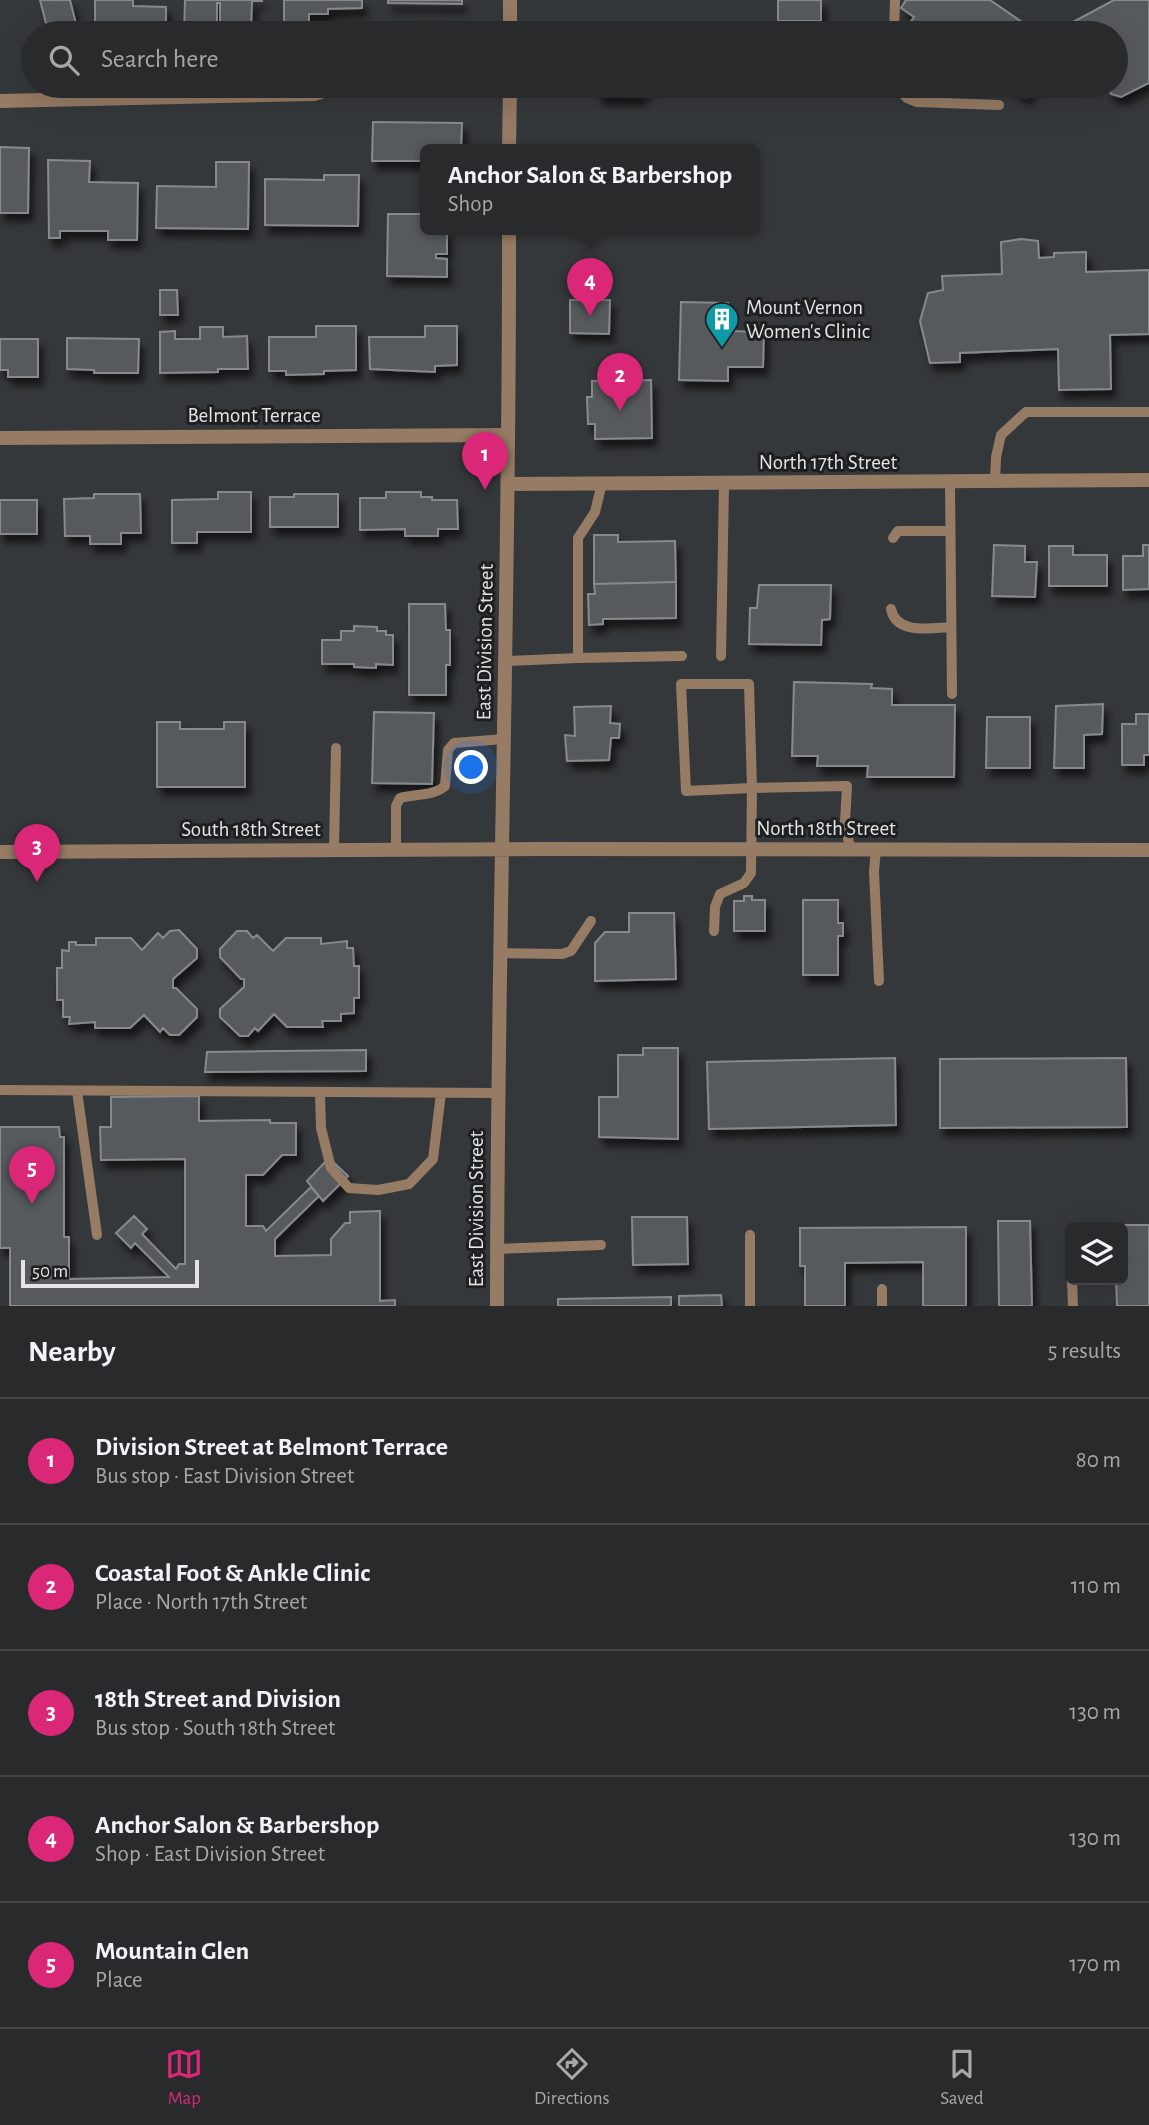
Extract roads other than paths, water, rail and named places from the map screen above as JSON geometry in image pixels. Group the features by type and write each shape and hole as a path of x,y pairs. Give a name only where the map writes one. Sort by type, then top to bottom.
{"street":[{"path":"510,0 510,21"},
{"path":"0,101 135,98"},
{"path":"509,144 510,98"},
{"name":"East Division Street","path":"496,1306 506,660 509,235"},
{"name":"Belmont Terrace","path":"0,438 508,435"},
{"name":"North 17th Street","path":"508,484 1149,481"},
{"name":"North 18th Street","path":"502,849 1149,850"},
{"name":"South 18th Street","path":"0,852 502,849"}],"lane":[{"path":"894,21 895,0"},
{"path":"907,98 917,102 999,105"},
{"path":"995,483 996,457 1001,435 1026,412 1149,412"},
{"path":"578,658 578,538 595,513 601,483"},
{"path":"950,483 952,694"},
{"path":"721,656 724,484"},
{"path":"893,538 898,531 950,531"},
{"path":"891,609 893,617 901,625 912,628 951,627"},
{"path":"506,660 682,656"},
{"path":"714,931 720,894 744,883 751,873 753,849 751,823 752,788 749,684 681,684 686,791 752,788 847,786 845,822 850,849"},
{"path":"396,850 396,806 400,798 442,789 445,786 448,750 454,743 504,739"},
{"path":"334,850 336,748"},
{"path":"876,849 874,871 879,981"},
{"path":"500,953 562,954 571,951 591,920"},
{"path":"0,1090 498,1093"},
{"path":"77,1091 97,1235"},
{"path":"320,1092 321,1128 331,1168 349,1188 378,1190 409,1184 433,1158 441,1093"},
{"path":"750,1235 750,1306"},
{"path":"496,1249 601,1245"},
{"path":"1072,1285 1073,1306"},
{"path":"882,1289 882,1306"}],"place":[{"name":"Anchor Salon & Barbershop","path":"590,316"},
{"name":"Mount Vernon Women's Clinic","path":"722,349"},
{"name":"Coastal Foot & Ankle Clinic","path":"620,411"},
{"name":"Division Street at Belmont Terrace","path":"485,490"},
{"name":"18th Street and Division","path":"37,882"},
{"name":"Mountain Glen","path":"32,1204"}]}
